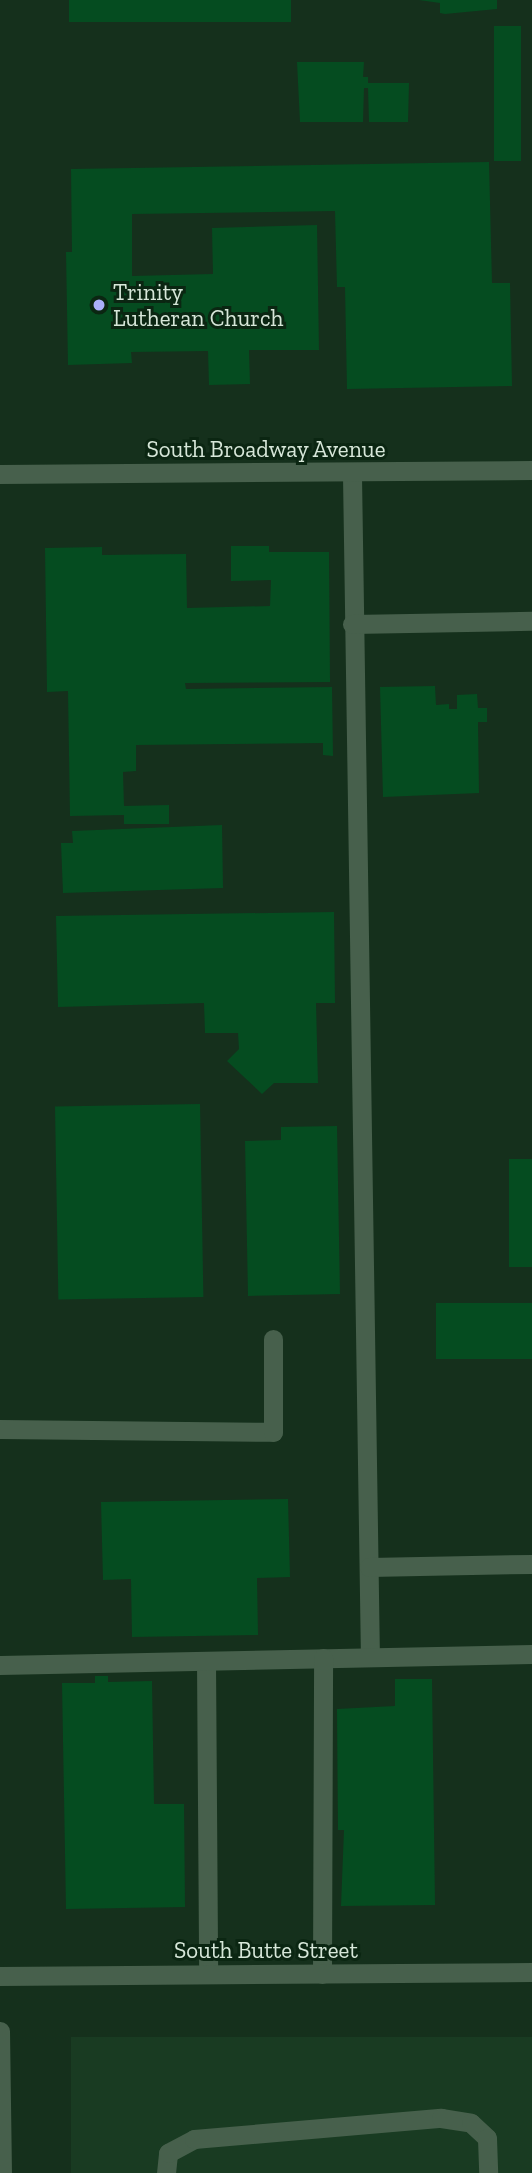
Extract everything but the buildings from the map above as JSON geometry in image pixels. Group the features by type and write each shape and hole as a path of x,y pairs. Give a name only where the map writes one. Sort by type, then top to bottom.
{"street":[{"name":"South Broadway Avenue","path":"0,474 352,475 532,470"},
{"path":"352,475 352,624 370,1657"},
{"path":"352,624 532,621"},
{"path":"0,1429 273,1432 273,1339"},
{"path":"369,1567 532,1564"},
{"path":"0,1665 532,1654"},
{"path":"322,1974 323,1658"},
{"path":"206,1661 208,1975"},
{"name":"South Butte Street","path":"0,1976 532,1972"},
{"path":"0,2031 2,2173"},
{"path":"166,2173 168,2153 194,2139 441,2118 471,2123 487,2138 488,2173"}],"shaded area":[{"path":"71,2037 532,2037 532,2173 71,2173"}],"place":[{"name":"Trinity Lutheran Church","path":"99,305"}]}
